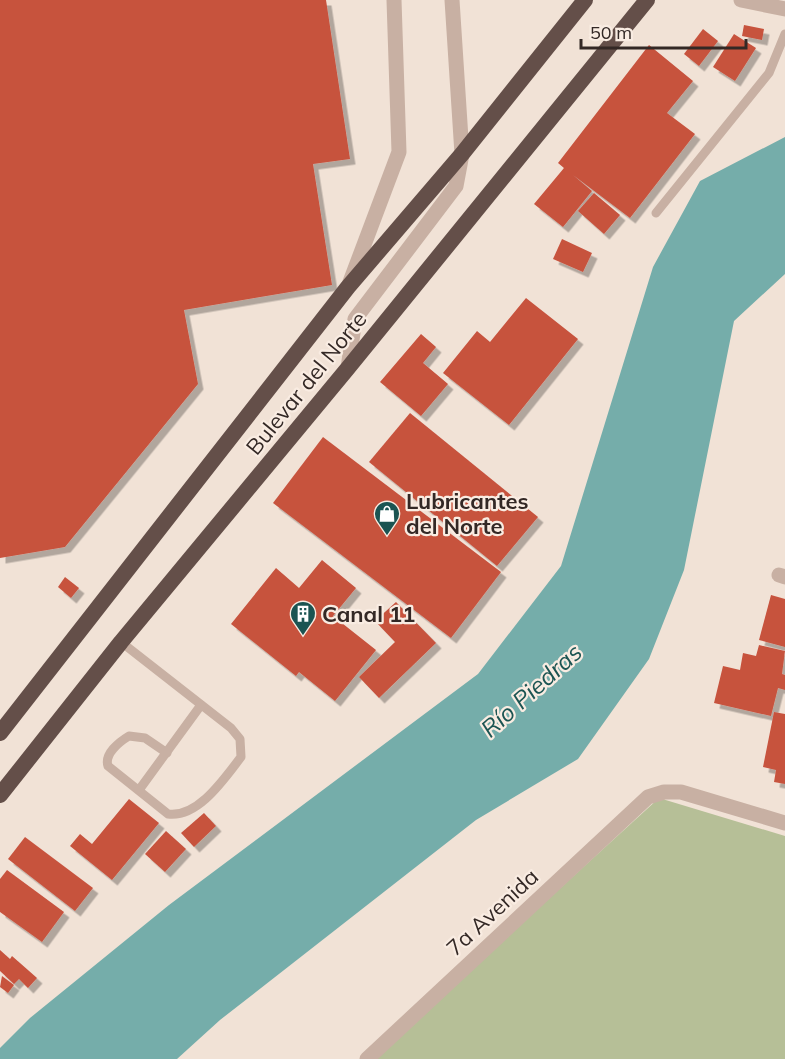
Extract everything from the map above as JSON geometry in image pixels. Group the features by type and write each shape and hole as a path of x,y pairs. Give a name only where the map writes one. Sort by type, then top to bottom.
{"highway":[{"name":"Bulevar del Norte","path":"0,733 348,287 462,154 585,0"},
{"name":"Bulevar del Norte","path":"0,795 121,642 348,368 647,0"}],"street":[{"path":"348,287 399,152 394,0"},
{"path":"348,368 356,319 456,186 462,154 452,0"},
{"path":"741,0 785,9"},
{"name":"7a Avenida","path":"367,1059 648,797 664,792 681,792 785,823"}],"lane":[{"path":"656,213 769,73 785,34"},
{"path":"121,642 231,728 240,739 241,757 192,809 179,815 168,814 108,766 108,756 129,736 145,738 167,753"},
{"path":"139,790 201,705"}],"green space":[{"path":"659,798 785,836 785,1059 373,1059"}],"water":[{"name":"Río Piedras","path":"785,137 785,274 734,321 684,570 649,659 578,759 476,820 220,1020 177,1059 0,1059 0,1048 30,1018 169,905 478,674 561,566 653,267 700,181"}],"building":[{"path":"0,0 326,0 350,159 313,164 332,285 184,310 198,384 65,547 0,558"},
{"path":"744,25 764,29 762,40 742,36"},
{"path":"703,29 718,41 699,66 684,54"},
{"path":"734,34 756,48 735,81 713,67"},
{"path":"649,45 693,81 667,113 695,134 630,218 573,175 592,191 563,227 534,204 564,168 558,163"},
{"path":"594,193 620,215 604,234 578,211"},
{"path":"562,239 592,253 583,272 553,259"},
{"path":"526,298 578,339 509,425 443,373 477,331 490,342"},
{"path":"421,334 436,347 423,363 448,384 421,416 380,382"},
{"path":"410,413 538,517 497,566 369,462"},
{"name":"Lubricantes del Norte","path":"323,437 501,572 451,638 273,503"},
{"name":"Canal 11","path":"322,560 356,588 333,616 376,650 335,701 299,672 296,676 231,624 276,568 299,588"},
{"path":"65,577 79,588 71,598 58,587"},
{"path":"771,595 785,599 785,647 759,640"},
{"path":"396,602 436,643 379,698 359,677 395,642 375,621"},
{"path":"759,645 785,651 782,674 785,675 785,690 778,688 771,716 714,703 723,666 740,670 743,653 756,656"},
{"path":"774,712 785,714 785,784 774,782 776,770 763,767"},
{"path":"129,799 159,823 112,880 70,846 80,834 92,844"},
{"path":"204,813 216,826 194,847 181,833"},
{"path":"166,831 186,849 165,872 145,854"},
{"path":"25,837 93,888 75,911 8,859"},
{"path":"7,870 64,912 42,942 0,912 0,879"},
{"path":"0,950 10,959 12,956 37,978 28,988 19,979 14,984 0,971"},
{"path":"2,976 14,985 8,993 0,987"}],"place":[{"name":"Lubricantes del Norte","path":"387,537"},
{"name":"Canal 11","path":"303,637"}]}
